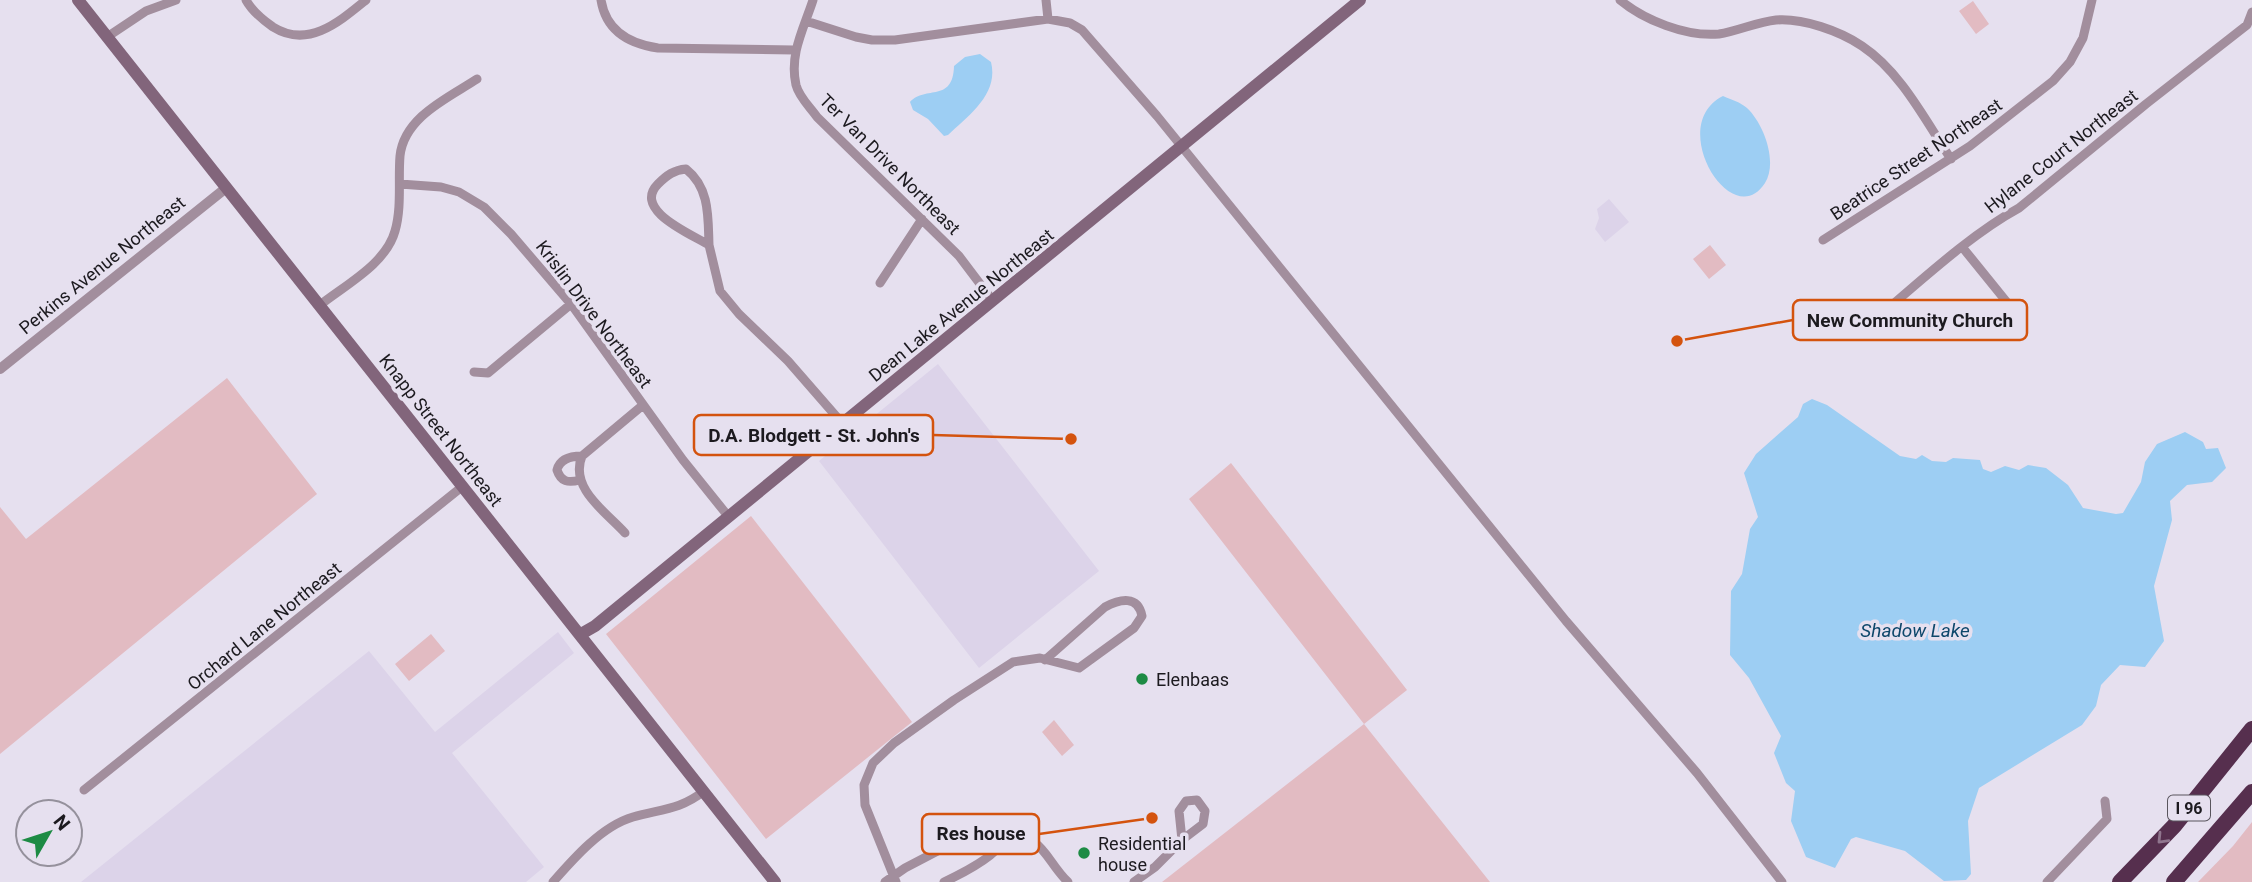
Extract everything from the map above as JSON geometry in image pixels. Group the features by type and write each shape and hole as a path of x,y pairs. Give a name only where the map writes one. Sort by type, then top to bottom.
{"highway":[{"name":"I 96","path":"2120,882 2174,826 2252,730"},
{"name":"I 96","path":"2174,882 2252,792"}],"main road":[{"name":"Knapp Street Northeast","path":"78,0 775,882"},
{"name":"Dean Lake Avenue Northeast","path":"581,634 1182,148 1360,0"}],"street":[{"path":"107,37 146,11 176,0"},
{"path":"246,0 264,21 295,36 310,35 327,29 366,0"},
{"path":"601,0 613,27 622,37 640,45 658,48 794,50"},
{"name":"Ter Van Drive Northeast","path":"813,0 794,50 796,85 802,97 817,117 959,256 993,301"},
{"path":"1046,0 1048,19"},
{"path":"1620,0 1661,25 1691,31 1717,34 1777,20 1809,24 1835,32 1862,46 1889,69 1951,159"},
{"name":"Beatrice Street Northeast","path":"1823,240 1951,159 2034,96 2070,62 2083,38 2092,0"},
{"name":"Hylane Court Northeast","path":"1885,311 1963,248 2020,208 2247,25 2252,12"},
{"path":"806,21 872,40 895,40 1048,19 1070,23 1082,30 1182,148 1566,621 1697,773 1782,882"},
{"path":"320,305 380,258 395,232 401,153 409,129 432,109 477,79"},
{"path":"709,245 655,210 651,192 674,170 686,169 697,178 705,193 709,245 720,291 739,314 788,361 842,423"},
{"name":"Krislin Drive Northeast","path":"400,184 441,187 459,192 471,198 511,234 571,304 643,405 728,516"},
{"name":"Perkins Avenue Northeast","path":"0,369 226,188"},
{"path":"880,283 922,219"},
{"path":"1963,248 2014,311"},
{"path":"474,372 488,373 571,304"},
{"path":"625,533 586,492 580,481 579,464 582,456 643,405"},
{"path":"580,481 566,482 561,479 557,470 564,460 572,456 582,456"},
{"name":"Orchard Lane Northeast","path":"84,790 463,486"},
{"path":"1005,836 994,822 978,820 949,845 905,867 892,880 865,805 864,785 873,764 894,743 1013,662 1045,660 1079,668 1134,628 1142,616 1140,609 1136,603 1125,598 1116,601 1105,607 1045,660"},
{"path":"553,882 566,867 612,827 631,818 679,807 704,791"},
{"path":"2047,882 2107,819 2105,801"},
{"path":"944,882 996,851 1005,836"},
{"path":"1005,836 1025,836 1035,841 1068,882"},
{"path":"1134,882 1155,867 1182,840"}],"shaded area":[{"path":"1973,1 1989,24 1976,34 1959,11"},
{"path":"1609,199 1629,222 1605,242 1595,229 1599,218 1597,209"},
{"path":"1710,245 1726,265 1709,279 1693,259"},
{"path":"938,364 1099,571 979,668 819,461"},
{"path":"227,378 317,494 0,754 0,507 26,539"},
{"path":"1231,463 1407,690 1364,724 1189,499"},
{"path":"751,516 912,722 766,839 606,634"},
{"path":"558,632 574,653 452,753 544,867 526,882 81,882 369,651 435,732"},
{"path":"431,634 445,651 409,681 395,664"},
{"path":"1054,720 1074,745 1062,756 1042,732"},
{"path":"1364,724 1490,882 1162,882"},
{"path":"2252,822 2252,882 2198,882 2233,846"}],"water":[{"path":"980,54 991,62 991,84 973,112 944,136 928,119 913,110 910,102 923,94 944,89 949,85 954,66 965,57"},
{"path":"1723,96 1747,108 1753,115 1764,133 1770,154 1769,174 1765,183 1751,195 1736,195 1722,186 1710,170 1702,150 1700,129 1707,110"},
{"name":"Shadow Lake","path":"1812,399 1827,405 1900,456 1916,459 1922,455 1932,461 1946,462 1953,458 1980,460 1983,469 1991,472 2005,466 2019,470 2028,465 2046,468 2068,485 2083,508 2116,514 2123,513 2141,482 2145,462 2157,444 2185,432 2203,442 2206,449 2218,448 2226,468 2212,482 2187,485 2170,501 2172,520 2154,586 2164,641 2145,667 2120,665 2101,685 2096,706 2082,725 1979,788 1968,821 1971,874 1966,880 1944,881 1905,851 1856,837 1851,839 1835,868 1806,857 1791,821 1795,791 1786,783 1774,753 1781,736 1749,678 1730,655 1731,591 1742,574 1750,529 1758,517 1744,473 1756,454 1798,417 1803,404"}],"place":[{"name":"New Community Church","path":"1677,341"},
{"name":"D.A. Blodgett - St. John's","path":"1071,439"},
{"name":"Elenbaas","path":"1142,679"},
{"name":"Res house","path":"1152,818"},
{"name":"Residential house","path":"1084,853"}]}
